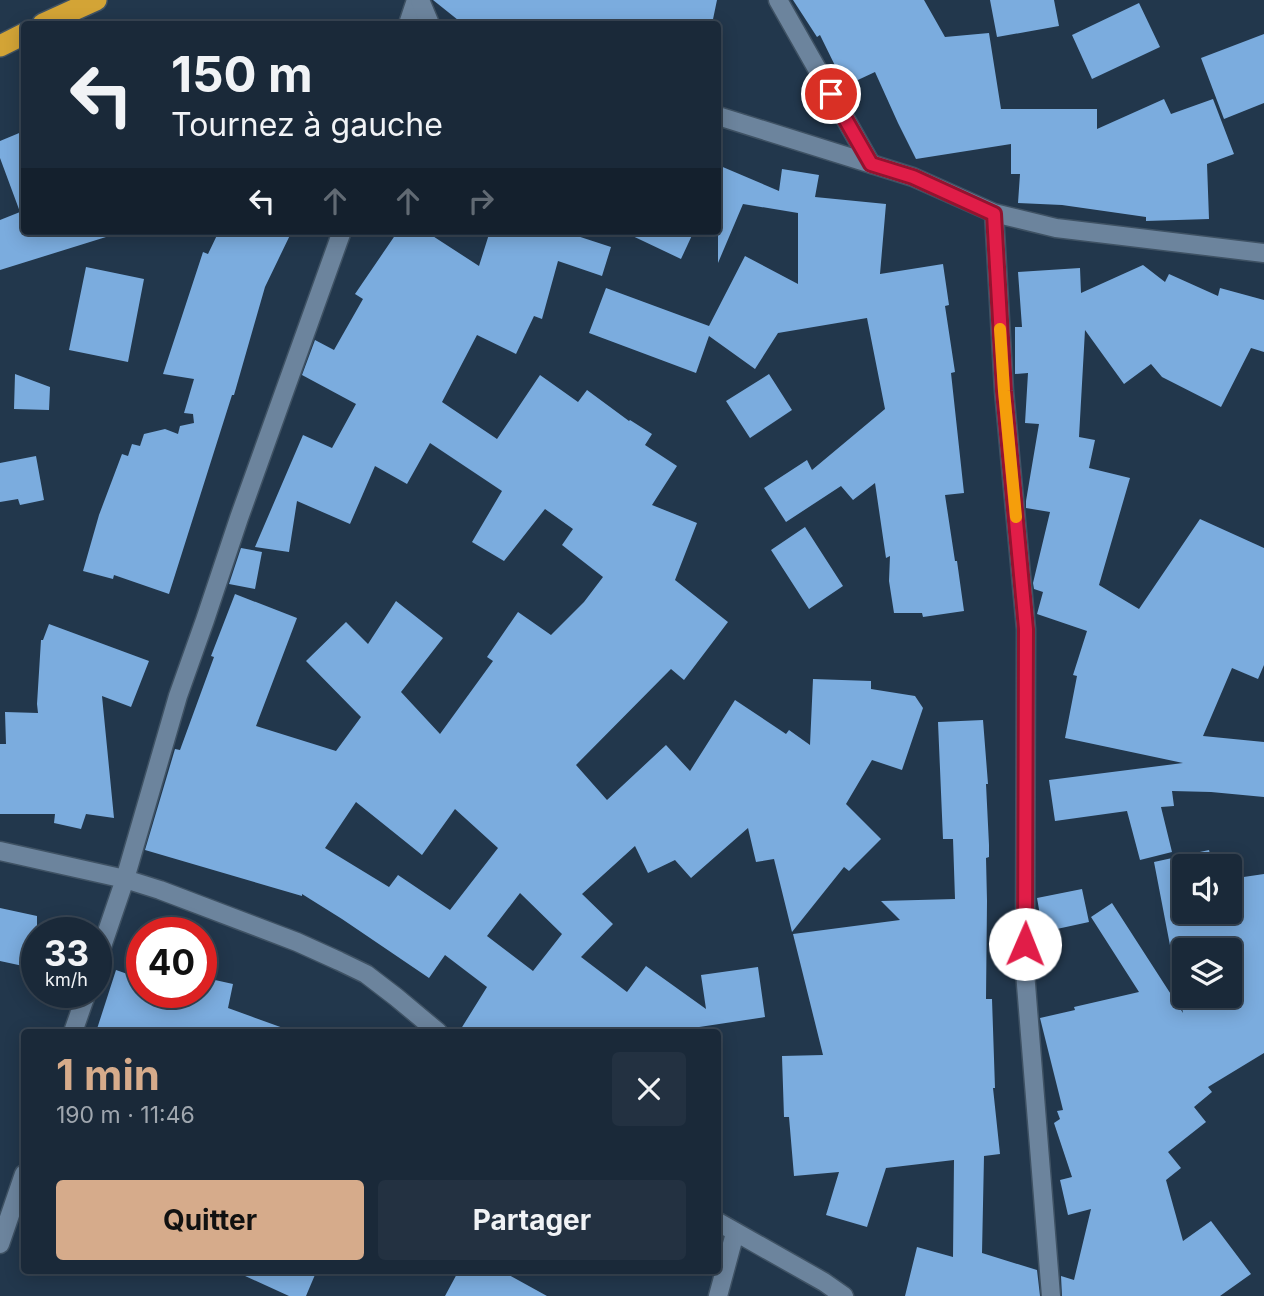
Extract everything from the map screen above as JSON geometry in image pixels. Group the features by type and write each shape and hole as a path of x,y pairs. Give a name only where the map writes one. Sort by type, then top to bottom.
{"highway":[{"path":"50,21 96,0"},
{"path":"0,46 21,36"}],"street":[{"path":"409,21 418,0"},
{"path":"418,0 428,21"},
{"path":"778,0 871,164"},
{"path":"721,117 913,177 994,214 1056,228 1264,253"},
{"path":"994,214 1004,391 1026,629 1025,972 1051,1296"},
{"path":"112,917 178,696 341,235"},
{"path":"0,850 125,879 297,942 366,974 434,1029"},
{"path":"74,1029 81,1008"},
{"path":"0,1244 21,1183"},
{"path":"721,1224 844,1296"},
{"path":"718,1296 735,1233"}],"building":[{"path":"433,0 717,0 713,21 459,21"},
{"path":"793,0 924,0 945,37 989,33 1001,109 1097,109 1097,129 1164,99 1171,114 1213,99 1234,154 1207,164 1209,219 1146,221 1146,217 1062,205 1018,203 1020,174 1011,174 1011,144 916,159 875,72 845,86 820,35 817,37"},
{"path":"990,0 1054,0 1059,26 997,37"},
{"path":"1139,3 1160,47 1092,79 1072,35"},
{"path":"1264,34 1264,103 1224,119 1201,58"},
{"path":"21,132 21,235 106,237 0,270 0,220 20,212 0,158 0,141"},
{"path":"721,166 779,191 782,169 819,175 815,197 886,204 880,274 943,264 949,305 945,306 955,372 951,373 964,493 945,495 964,611 923,617 922,613 894,613 889,581 890,556 886,558 875,483 853,500 841,486 786,522 764,488 807,460 812,470 885,409 867,318 778,333 755,369 709,336 696,373 589,333 606,288 709,326 745,256 798,284 798,213 743,204 718,263 718,235 721,235"},
{"path":"217,235 290,235 265,287 234,395 169,594 114,575 113,579 83,571 99,515 122,454 128,456 132,444 140,446 144,434 165,429 178,434 180,426 194,423 193,414 184,413 194,379 163,374 203,252 208,254"},
{"path":"395,235 431,235 479,266 489,235 574,235 611,247 602,276 558,261 542,319 534,316 516,354 477,335 442,402 497,439 540,375 578,402 587,390 629,421 652,434 645,445 677,466 652,505 697,523 675,580 728,622 684,680 671,669 576,765 607,800 666,745 690,771 735,700 786,734 789,730 810,745 813,679 871,681 871,689 915,696 923,708 902,770 872,760 846,804 881,839 849,871 844,867 792,932 774,859 756,862 748,828 691,878 675,860 648,873 635,846 582,894 613,924 581,957 627,992 646,966 706,1009 701,975 758,967 765,1017 686,1029 461,1029 487,987 445,955 429,978 302,894 145,850 175,749 180,750 235,594 297,618 256,726 336,751 361,717 306,661 346,622 368,644 396,601 443,638 401,692 440,734 493,661 487,657 518,612 551,635 584,602 603,577 562,545 573,529 545,509 504,561 472,542 502,491 430,443 407,484 375,466 350,524 297,501 289,552 255,547 303,435 332,448 356,404 302,375 315,340 334,350 363,299 355,294","holes":["356,802 422,855 455,809 498,848 450,910 398,875 389,887 325,848","520,893 562,934 533,971 487,936"]},
{"path":"630,235 692,235 681,259"},
{"path":"1143,265 1165,282 1169,274 1218,296 1220,288 1264,300 1264,352 1251,348 1221,407 1162,377 1151,364 1124,384 1085,330 1079,437 1095,440 1089,468 1130,478 1099,585 1139,609 1200,519 1264,548 1264,665 1258,679 1232,668 1203,736 1264,742 1264,797 1172,791 1174,806 1161,807 1172,852 1140,860 1127,811 1055,821 1049,780 1183,763 1065,738 1077,676 1073,675 1087,631 1037,614 1043,592 1034,589 1033,583 1050,512 1026,508 1039,424 1025,423 1028,373 1015,374 1015,327 1022,327 1018,272 1080,268 1081,293"},
{"path":"86,267 144,279 128,362 69,350"},
{"path":"15,374 50,387 49,410 14,409"},
{"path":"769,374 792,410 750,438 726,401"},
{"path":"36,456 44,500 20,505 18,499 0,502 0,463"},
{"path":"805,527 843,586 809,609 771,550"},
{"path":"241,548 262,552 255,589 229,584"},
{"path":"49,624 149,661 131,707 102,696 114,818 86,814 81,829 54,823 55,814 0,814 0,744 6,744 5,712 38,713 41,640"},
{"path":"983,720 989,845 989,857 986,858 986,999 992,999 993,1088 1000,1154 984,1156 982,1253 1037,1270 1040,1296 905,1296 917,1247 953,1257 954,1160 886,1168 867,1227 826,1215 839,1172 794,1176 789,1117 784,1117 782,1056 823,1055 793,934 900,920 881,901 955,899 953,839 943,839 938,722"},
{"path":"1209,850 1210,854 1191,854"},
{"path":"1172,858 1172,924 1242,924 1242,877 1264,874 1264,1053 1208,1087 1212,1092 1194,1107 1206,1122 1168,1152 1181,1168 1166,1180 1183,1241 1211,1221 1251,1274 1220,1296 1062,1296 1061,1276 1074,1280 1091,1209 1068,1215 1060,1180 1072,1177 1054,1123 1060,1119 1057,1111 1063,1110 1040,1018 1139,992 1091,917 1112,903 1172,996 1172,1008 1180,1008 1183,1013 1182,1008 1242,1008 1242,938 1172,938 1172,956 1154,862"},
{"path":"1082,889 1089,922 1043,932 1037,898"},
{"path":"0,908 37,916 21,917 21,966 0,961"},
{"path":"116,970 126,973 126,1008 217,1008 217,980 233,984 228,1008 286,1029 97,1029 104,1008 112,1008 112,982"},
{"path":"241,1274 315,1274 306,1296 289,1296"},
{"path":"457,1274 507,1274 547,1296 445,1296"}],"slow traffic":[{"path":"1000,329 1016,517"}],"route":[{"path":"831,94 871,164 913,177 994,214 1004,391 1026,629 1025,944"}]}
